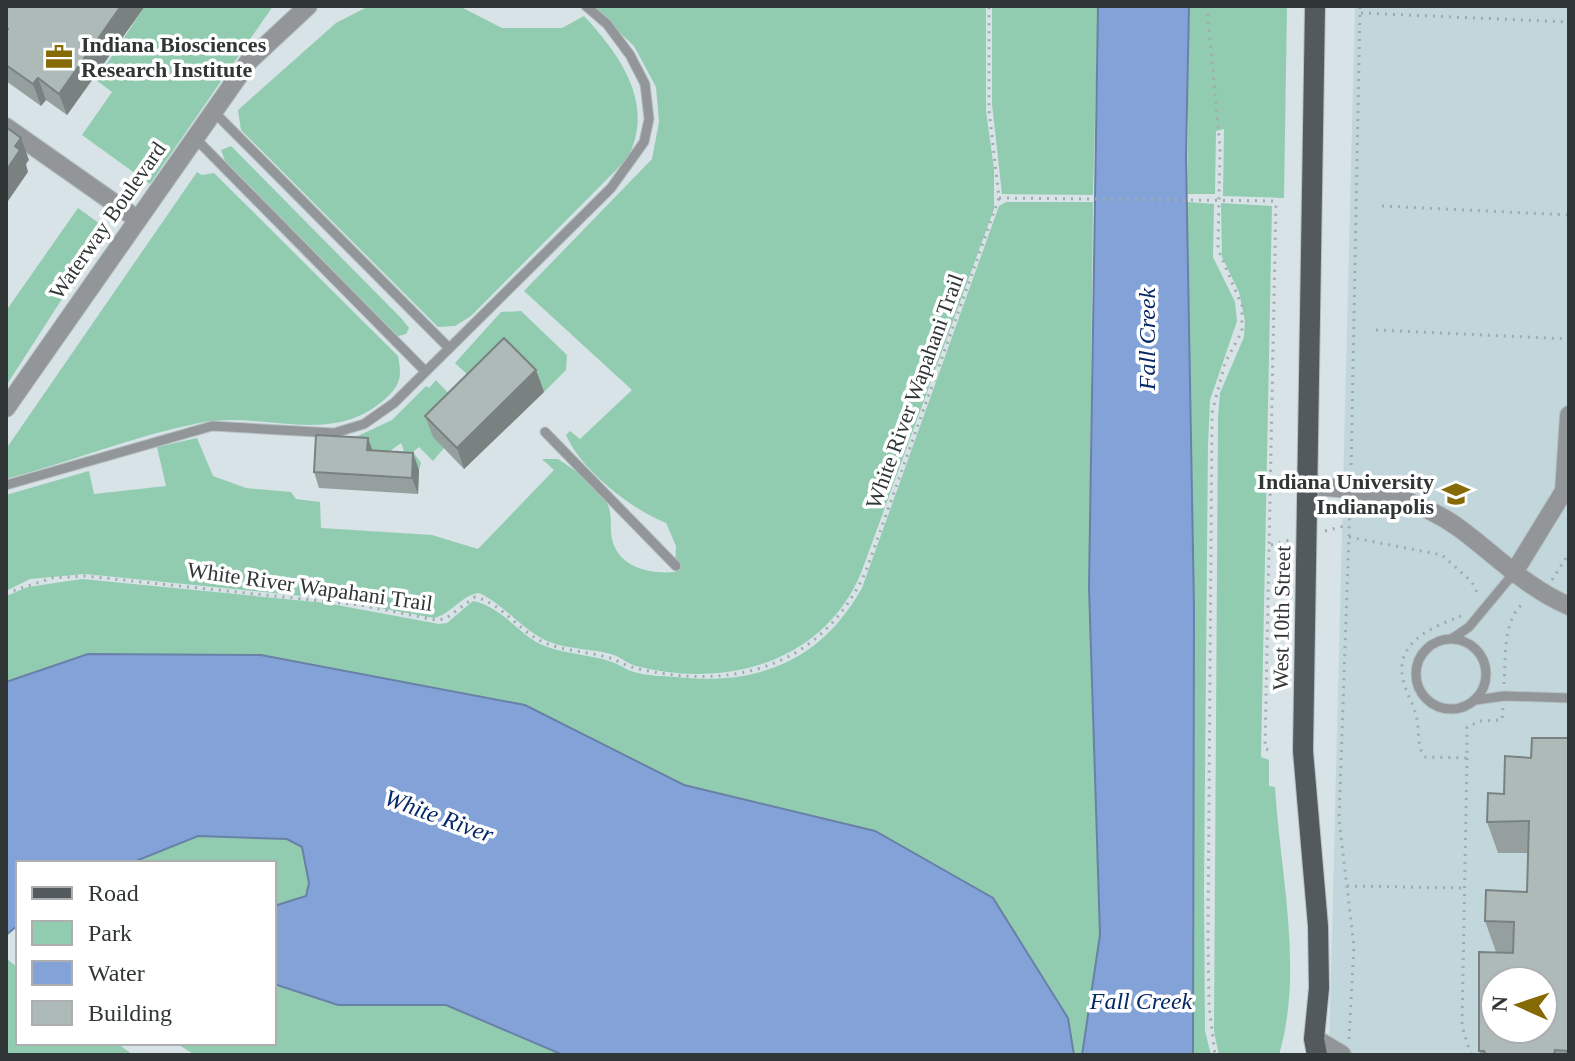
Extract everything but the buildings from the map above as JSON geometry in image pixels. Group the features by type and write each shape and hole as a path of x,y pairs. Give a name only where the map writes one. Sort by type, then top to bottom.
{"main road":[{"name":"West 10th Street","path":"1315,6 1303,751 1319,948 1316,1047"},
{"path":"1300,1055 1316,1047"}],"street":[{"name":"Waterway Boulevard","path":"6,408 212,110 249,61 308,6"},
{"path":"6,127 137,219"},
{"path":"1513,574 1557,506 1568,475 1569,415"},
{"path":"1308,486 1372,490 1410,501 1459,528 1538,593 1569,606"},
{"path":"1316,1047 1345,1048"}],"lane":[{"path":"6,485 200,428 219,425 334,433 374,417 394,403 611,188 644,142 649,119 645,84 630,55 607,24 586,6"},
{"path":"212,110 449,348"},
{"path":"194,137 425,371"},
{"path":"545,432 676,566"},
{"path":"1513,574 1469,627 1453,638 1430,645 1421,653 1415,677 1418,689 1435,706 1447,709 1486,696 1569,698"},
{"path":"1453,638 1478,651 1490,652"},
{"path":"1473,701 1485,683 1484,661 1478,651"}],"path":[{"name":"White River Wapahani Trail","path":"6,593 52,578 85,576 345,603 436,620 445,619 475,597 494,605 538,640 609,657 633,668 718,677 780,663 823,634 842,615 857,590 999,198 989,110 989,6"},
{"path":"1207,6 1220,148 1218,249 1242,306 1242,331 1225,363 1212,413 1208,934 1209,1006 1215,1055"},
{"path":"1351,454 1360,6"},
{"path":"1360,13 1569,22"},
{"path":"999,198 1276,201 1265,748 1268,750"},
{"path":"1382,206 1569,215"},
{"path":"1376,330 1569,339"},
{"path":"1345,1048 1354,969 1339,820 1349,525"},
{"path":"1557,575 1569,553"},
{"path":"1467,758 1462,1026 1471,1055"},
{"path":"1347,886 1464,888"}],"shaded area":[{"name":"Indiana University Indianapolis","path":"1355,6 1569,6 1569,1055 1329,1055"}],"green space":[{"path":"145,6 273,6 150,184 82,135 112,92 96,80"},
{"path":"369,6 459,6 502,28 562,28 584,16 622,65 636,101 638,120 627,159 471,316 455,326 438,327 241,130 238,110 336,23"},
{"path":"591,6 986,6 986,111 994,169 994,209 861,573 844,604 822,629 797,648 768,662 704,674 636,666 617,656 551,643 479,593 434,618 332,599 85,574 30,579 6,591 6,495 89,471 94,494 166,486 157,447 197,438 213,476 246,488 291,492 296,499 320,502 321,528 432,535 478,549 554,470 542,459 558,459 587,479 605,498 613,543 623,559 648,571 675,572 676,546 666,523 608,487 583,462 566,435 570,431 580,439 632,390 524,291 652,159 659,122 656,87 634,46"},
{"path":"992,6 1098,6 1093,195 1002,194 992,104"},
{"path":"1189,6 1287,6 1284,198 1223,196 1224,129 1216,131 1215,194 1187,194"},
{"path":"231,146 402,319 409,328 406,334 398,336 225,161 221,150"},
{"path":"197,172 202,175 214,173 398,356 400,375 397,385 385,399 364,414 342,422 319,425 223,420 199,423 6,479 6,449"},
{"path":"1006,202 1093,202 1089,587 1100,935 1082,1055 1074,1054 1068,1018 993,898 875,831 684,785 525,705 261,655 88,654 6,682 6,596 28,587 82,579 326,603 439,624 447,623 473,601 492,608 540,644 603,659 650,675 706,679 734,677 784,663 807,651 827,634 846,613 862,588 999,206"},
{"path":"1187,202 1214,204 1213,257 1235,302 1237,321 1210,400 1208,445 1204,888 1205,1031 1211,1055 1193,1055 1194,608"},
{"path":"1221,203 1272,206 1261,757 1269,760 1269,786 1275,787 1288,921 1290,989 1279,1055 1219,1055 1214,1032 1218,416 1220,393 1244,337 1245,321 1239,292 1222,257"},
{"path":"78,208 107,229 6,386 6,311"},
{"path":"521,311 567,355 566,370 544,392 512,360 472,379 455,363 501,312"},
{"path":"436,380 452,397 444,448 433,461 419,447 413,452 421,463 419,470 393,455 404,451 401,443 378,460 345,442 392,420"},
{"path":"198,836 287,839 302,847 309,883 306,896 276,905 276,861 136,861"},
{"path":"6,958 16,966 16,1045 120,1045 133,1055 6,1055"},
{"path":"276,985 338,1005 446,1005 563,1055 195,1055 179,1045 276,1045"}],"water":[{"name":"Fall Creek","path":"1098,6 1189,6 1186,157 1194,608 1193,1055 1082,1055 1100,935 1089,587"},
{"name":"White River","path":"88,654 261,655 525,705 684,785 875,831 993,898 1068,1018 1074,1055 563,1055 446,1005 338,1005 276,985 276,905 306,896 309,883 302,847 287,839 198,836 136,861 16,861 16,927 6,935 6,682"}],"place":[{"name":"Indiana Biosciences Research Institute","path":"59,57"},
{"name":"Indiana University Indianapolis","path":"1456,494"}]}
